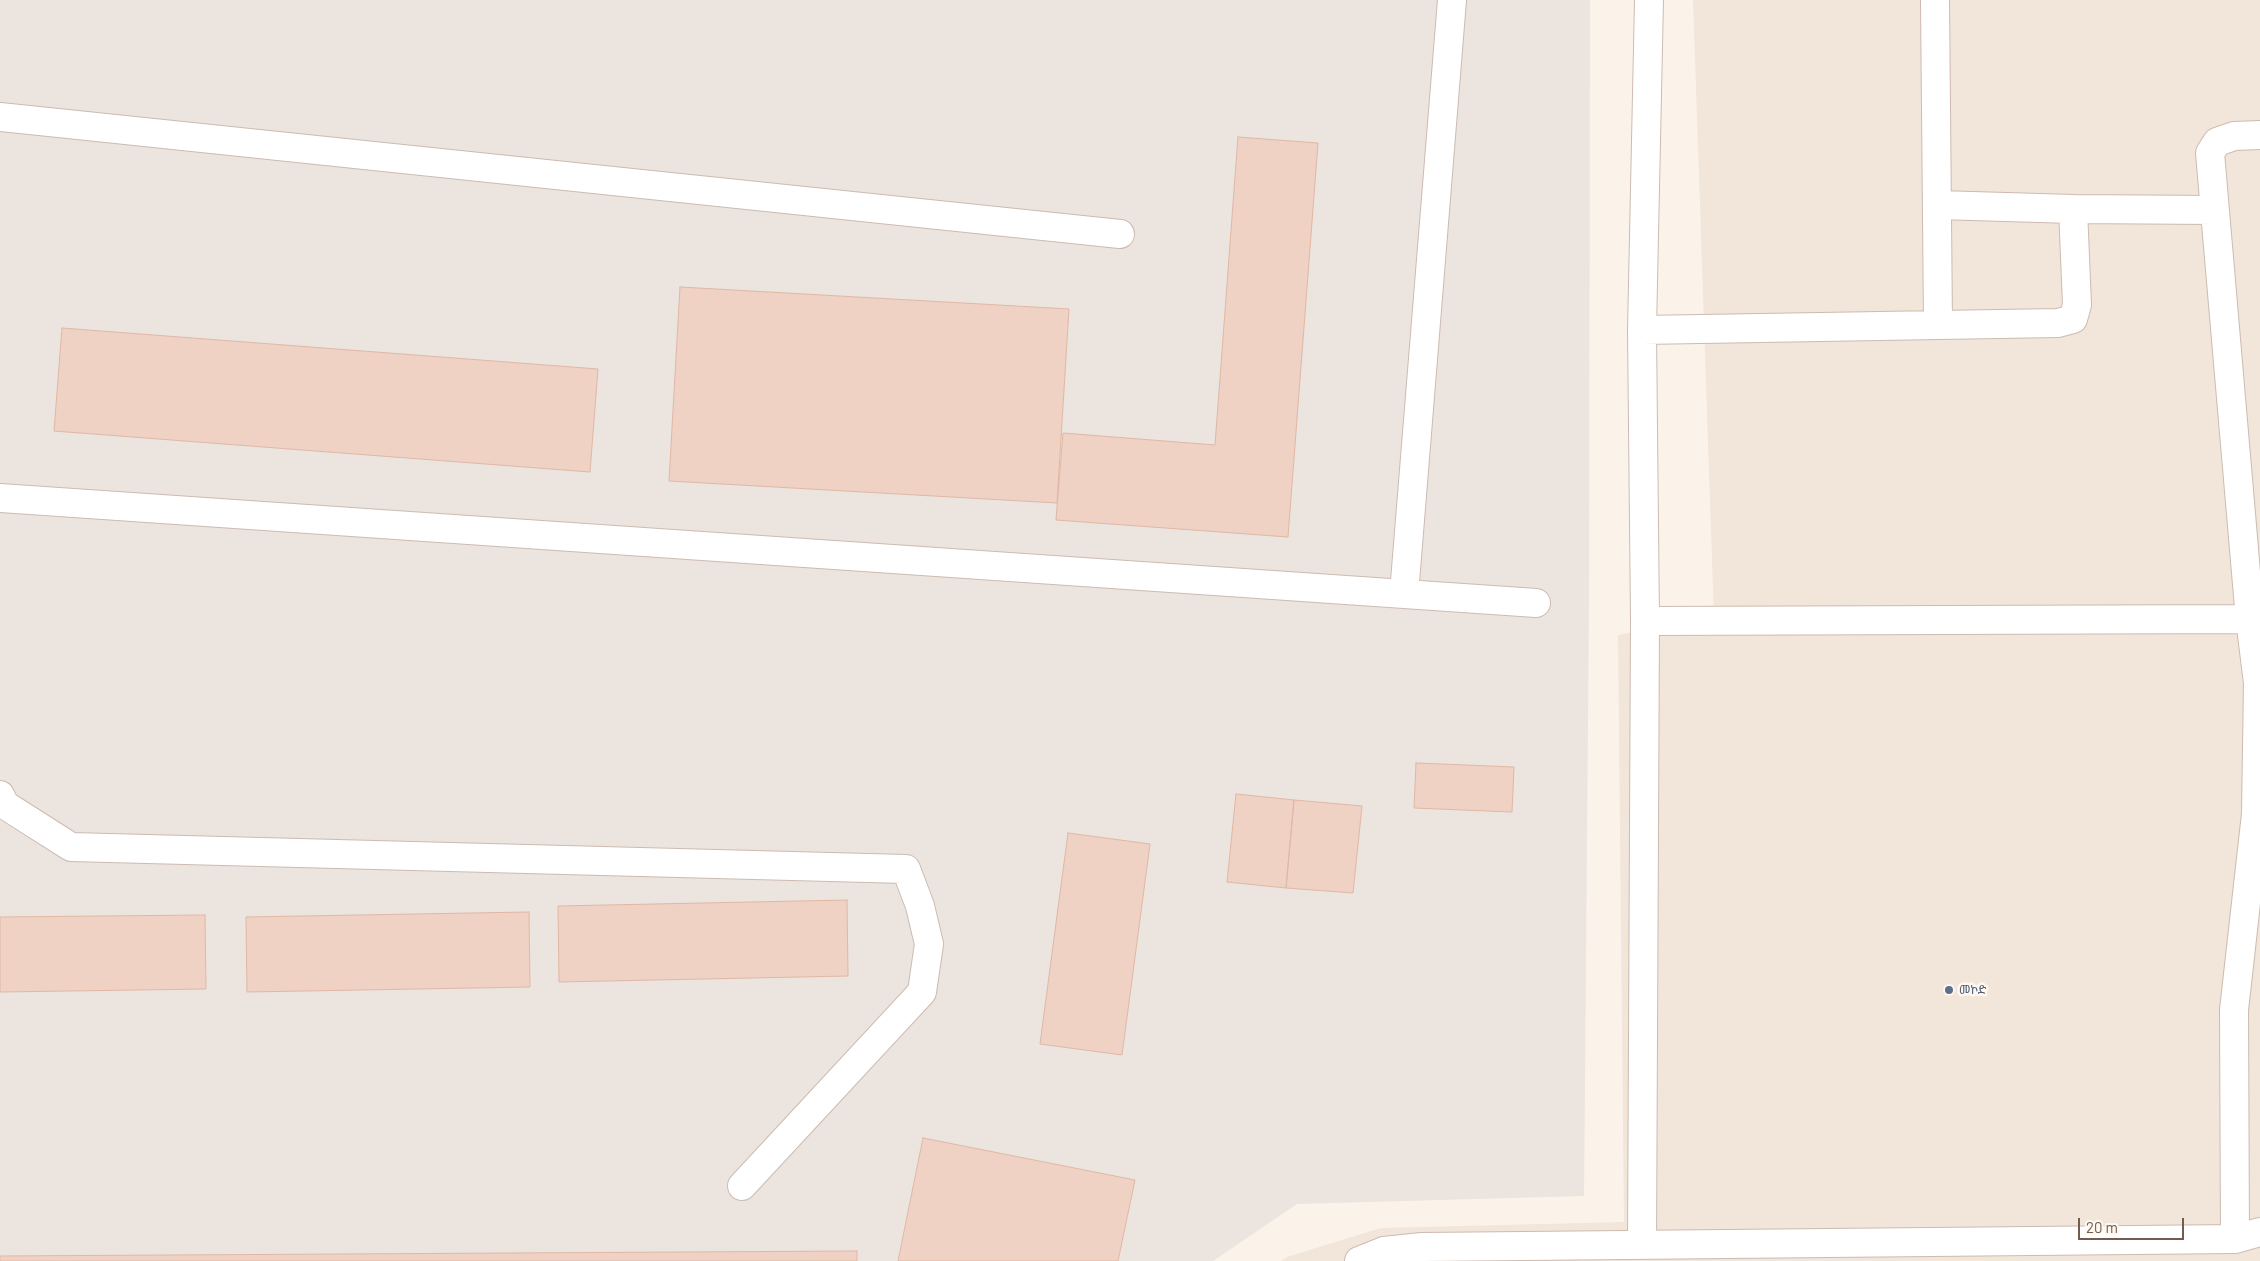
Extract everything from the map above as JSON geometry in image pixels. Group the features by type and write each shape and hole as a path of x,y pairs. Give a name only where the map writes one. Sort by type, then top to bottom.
{"street":[{"path":"1404,594 1452,0"},
{"path":"1642,1245 1645,621 1642,330 1649,0"},
{"path":"1935,0 1938,324"},
{"path":"0,116 1120,234"},
{"path":"1359,1261 1422,1247 1642,1245 1678,1253 2248,1235 2234,1010 2256,814 2258,683 2255,620 2210,153 2217,142 2234,136 2260,135"},
{"path":"1938,205 2073,209 2215,210"},
{"path":"1642,330 2058,323 2073,319 2077,305 2073,209"},
{"path":"0,498 1536,603"},
{"path":"1645,621 2255,620"},
{"path":"0,796 5,805 71,847 906,869 920,906 929,944 922,992 742,1186"}],"shaded area":[{"path":"0,0 1590,0 1589,603 1584,1196 1297,1204 1213,1261 0,1261"},
{"path":"1693,0 2260,0 2260,1261 1281,1261 1287,1257 1381,1228 1624,1222 1618,635 1714,618"}],"building":[{"path":"1238,137 1318,143 1288,537 1056,520 1063,433 1215,445"},
{"path":"680,287 1069,309 1057,503 669,481"},
{"path":"62,328 598,369 590,472 54,431"},
{"path":"1416,763 1514,767 1512,812 1414,808"},
{"path":"1236,794 1294,800 1286,888 1227,882"},
{"path":"1294,800 1362,806 1353,893 1286,888"},
{"path":"1068,833 1150,844 1122,1055 1040,1044"},
{"path":"847,900 848,976 559,982 558,906"},
{"path":"529,912 530,987 247,992 246,917"},
{"path":"205,915 206,989 0,992 0,917"},
{"path":"923,1138 1135,1180 1118,1261 898,1261"},
{"path":"857,1251 857,1261 0,1261 0,1256"}],"place":[{"name":"መኮድ","path":"1949,990"}]}
